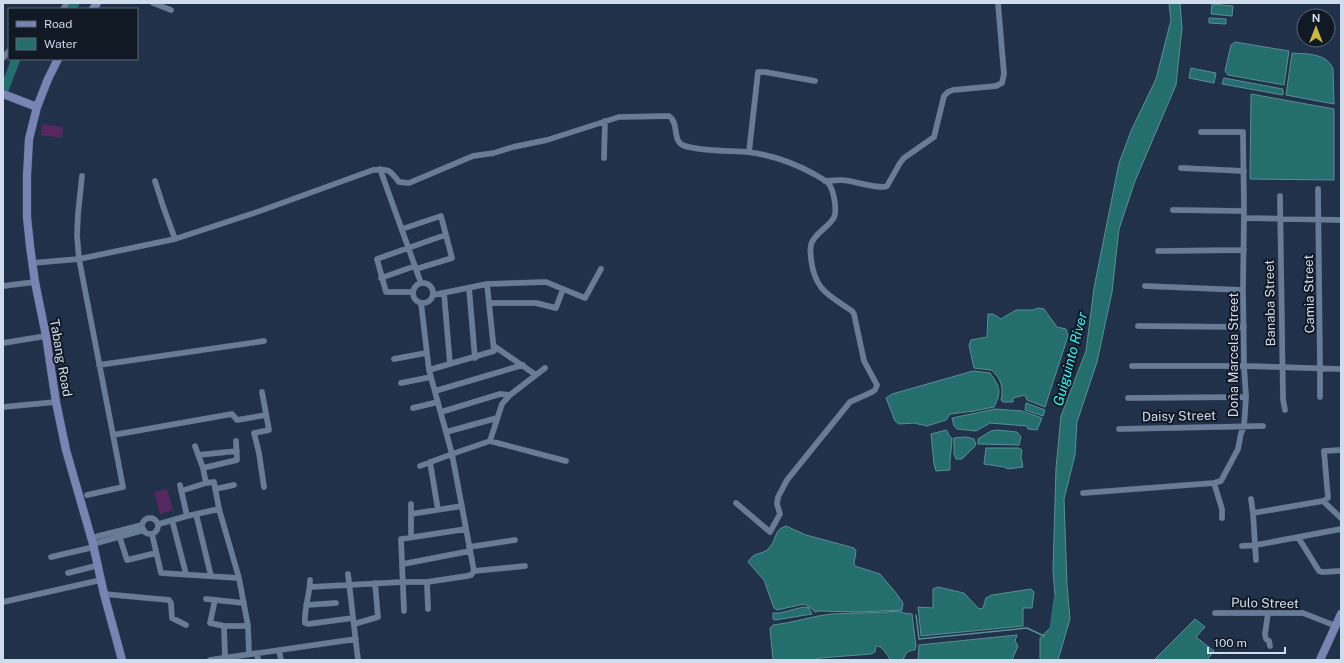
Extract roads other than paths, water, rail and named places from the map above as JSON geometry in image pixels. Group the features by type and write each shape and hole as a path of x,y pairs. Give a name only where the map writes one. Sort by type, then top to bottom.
{"main road":[{"name":"Tabang Road","path":"58,60 37,107 29,139 27,217 35,282 66,450 99,565 104,594 122,660"},
{"path":"7,95 37,107"},
{"path":"1320,660 1341,614"}],"street":[{"path":"154,3 171,10"},
{"path":"825,181 841,180 878,187 887,186 904,158 934,137 944,96 948,92 953,90 996,86 1002,83 1004,74 998,3"},
{"path":"749,152 758,72 815,81"},
{"path":"32,263 79,259 175,239 260,211 372,170 385,169 391,172 399,182 409,183 473,156 494,153 547,140 619,117 668,116 673,120 677,140 680,144 704,149 749,152 775,158 806,170 825,181 830,186 833,194 835,215 834,219 812,242 810,250 812,268 820,287 824,292 852,311 854,314 864,361 877,385 877,388 872,392 850,402 788,480 778,498 777,504 780,514 770,532 736,502"},
{"path":"604,158 605,121"},
{"name":"Doña Marcela Street","path":"1201,132 1243,132 1243,290 1246,397 1244,427 1241,433 1238,449 1221,481 1214,483"},
{"path":"1180,168 1244,170"},
{"path":"380,169 421,283"},
{"path":"82,176 77,235 79,259 123,486 87,495"},
{"path":"155,181 175,239"},
{"name":"Camia Street","path":"1318,189 1320,397"},
{"name":"Banaba Street","path":"1280,196 1283,399 1285,410"},
{"path":"1173,210 1244,211"},
{"path":"381,278 452,258 441,216 402,229"},
{"path":"1244,218 1341,220"},
{"path":"413,292 386,292 376,259 445,235"},
{"path":"1158,251 1244,250"},
{"path":"432,295 487,284 546,282 585,298 601,269"},
{"path":"3,286 35,282"},
{"path":"421,303 430,300 432,295 431,287 421,283 415,287 413,292 414,298 421,303 429,370 452,454 474,571"},
{"path":"429,370 475,358 494,351 487,284"},
{"path":"1145,286 1243,290"},
{"path":"469,288 475,358"},
{"path":"489,303 536,303 556,308 563,289"},
{"path":"444,293 450,364"},
{"path":"1138,326 1244,327"},
{"path":"3,343 46,336"},
{"path":"99,365 264,341"},
{"path":"494,346 536,375"},
{"path":"394,359 426,353"},
{"path":"434,391 523,365"},
{"path":"1132,366 1244,366 1341,369"},
{"path":"490,441 502,404 510,395 544,368"},
{"path":"401,383 431,377"},
{"path":"262,392 269,430 254,433 259,453 264,487"},
{"path":"441,412 500,394 510,395"},
{"path":"1128,398 1246,397"},
{"path":"3,407 56,402"},
{"path":"413,408 438,402"},
{"path":"113,435 232,414 237,420 266,415"},
{"path":"446,432 497,418"},
{"name":"Daisy Street","path":"1119,429 1263,426"},
{"path":"203,468 238,460 236,441"},
{"path":"420,466 490,441 566,461"},
{"path":"195,446 203,468 206,483"},
{"path":"1254,513 1323,501 1328,498 1324,451 1341,450"},
{"path":"198,455 237,451"},
{"path":"430,462 438,510"},
{"path":"187,516 180,488 214,482 219,509 239,578 248,626 249,654"},
{"path":"1083,493 1214,483 1222,509 1222,518"},
{"path":"215,489 234,485"},
{"path":"1251,499 1254,513 1256,560"},
{"path":"1323,501 1341,518"},
{"path":"411,504 411,537"},
{"path":"411,514 462,506"},
{"path":"159,524 219,509"},
{"path":"196,514 211,576"},
{"path":"149,517 156,519 159,524 157,531 152,534 146,533 143,528 144,520 149,517"},
{"path":"172,520 186,574"},
{"path":"51,557 119,534 143,528"},
{"path":"404,611 401,539 466,529"},
{"path":"1242,546 1256,545 1341,529"},
{"path":"119,534 127,560 156,553"},
{"path":"152,534 161,573 239,578"},
{"path":"1298,537 1319,571 1341,571"},
{"path":"403,564 515,540"},
{"path":"68,573 99,565"},
{"path":"310,587 427,582 467,576 471,575 474,571 525,566"},
{"path":"348,574 358,660"},
{"path":"3,602 101,580"},
{"path":"310,580 305,620 305,623 308,624 354,621 378,617 375,584"},
{"path":"427,582 428,609"},
{"path":"104,594 169,600 171,603 172,618 186,625"},
{"path":"206,599 244,603"},
{"path":"216,600 210,623 224,626 248,626"},
{"path":"306,605 336,602"},
{"name":"Pulo Street","path":"1215,613 1303,613 1336,626"},
{"path":"1268,613 1265,634 1270,646"},
{"path":"224,626 225,658"},
{"path":"210,660 233,658 249,654 356,639"},
{"path":"279,650 281,660"},
{"path":"257,653 258,660"}],"water":[{"path":"1169,3 1180,3 1182,28 1176,85 1135,181 1119,229 1112,292 1097,362 1077,422 1075,455 1064,499 1067,585 1070,619 1058,660 1040,660 1040,638 1057,621 1053,570 1056,468 1061,416 1086,351 1094,288 1119,163 1131,131 1156,79 1171,20"},
{"path":"1212,4 1233,6 1232,16 1211,14"},
{"path":"1209,18 1226,19 1226,24 1209,23"},
{"path":"1235,42 1289,51 1284,85 1228,75 1225,71 1231,45"},
{"path":"1292,53 1316,55 1326,60 1330,64 1333,69 1334,104 1286,95"},
{"path":"1191,68 1216,73 1214,83 1189,78"},
{"path":"1224,78 1283,89 1283,95 1222,84"},
{"path":"1251,94 1334,109 1334,180 1250,179"},
{"path":"1038,308 1044,309 1057,327 1066,329 1068,336 1045,407 1027,400 1025,395 1013,398 1013,402 1003,402 1001,400 1002,388 997,376 991,370 974,368 969,345 971,340 987,337 988,314 993,314 1001,319 1016,310 1033,310"},
{"path":"973,371 990,373 996,382 999,393 994,407 950,414 946,420 927,426 914,423 899,424 895,421 886,398 892,394"},
{"path":"1026,403 1045,410 1043,416 1025,410"},
{"path":"995,409 1022,411 1042,418 1037,430 1028,429 1027,426 990,423 976,431 957,429 954,426 952,418"},
{"path":"946,430 952,438 950,470 936,471 931,434"},
{"path":"997,430 1017,432 1021,437 1019,445 978,444 978,439 991,431"},
{"path":"966,437 974,439 976,445 962,459 956,459 954,454 954,438"},
{"path":"986,448 1019,448 1022,450 1021,457 1023,467 1008,469 984,464"},
{"path":"786,526 806,535 854,548 856,551 855,566 880,574 903,603 902,610 815,612 804,604 777,610 774,608 764,580 748,562 756,554 764,552 769,548 779,530"},
{"path":"938,587 964,593 979,609 983,608 986,598 992,595 1031,589 1034,592 1032,608 1023,608 1023,626 921,636 918,607 933,608 933,589"},
{"path":"803,607 809,608 812,614 775,620 773,619 773,613 780,613"},
{"path":"900,611 912,614 916,646 915,650 907,653 903,660 891,660 881,647 876,646 875,652 871,654 820,658 804,661 773,660 770,628 773,625 831,614"},
{"path":"1195,619 1205,627 1196,637 1214,651 1207,660 1154,660"},
{"path":"1017,635 1015,641 1018,646 1012,660 918,660 919,645"}],"waterway":[{"path":"72,8 75,3"},
{"path":"3,93 16,60"},
{"name":"Guiguinto River","path":"1053,635 1058,599"},
{"path":"916,615 919,639 1027,628 1044,636"}]}
